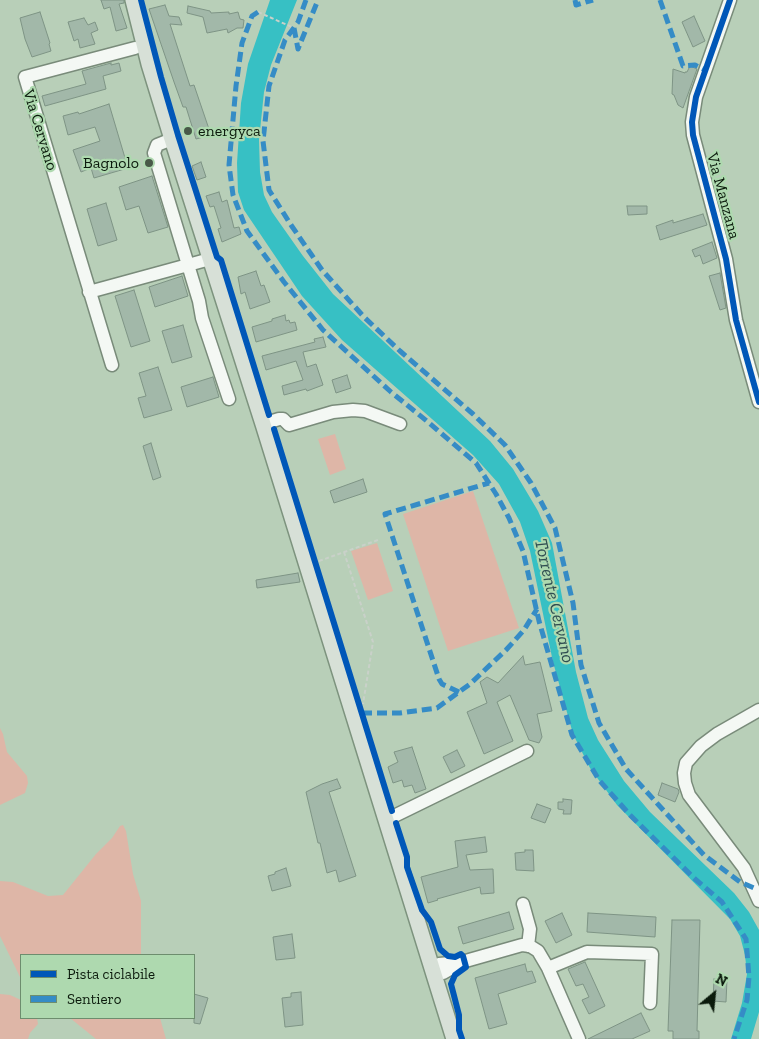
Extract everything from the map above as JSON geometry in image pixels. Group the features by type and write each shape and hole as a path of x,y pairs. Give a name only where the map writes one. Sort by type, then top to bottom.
{"main road":[{"path":"133,0 149,64 172,139 263,424 453,1036"}],"street":[{"name":"Via Manzana","path":"730,0 696,97 692,135 726,259 736,320 759,402"},
{"name":"Via Cervano","path":"112,365 25,77 135,48"},
{"path":"172,139 162,142 155,148 154,153 199,302 202,318 229,399"},
{"path":"159,172 181,167"},
{"path":"89,292 210,259"},
{"path":"263,424 280,418 289,425 333,412 353,410 365,411 400,424"},
{"path":"759,710 700,746 686,763 684,773 689,795 744,868 759,901"},
{"path":"386,820 527,751"},
{"path":"523,904 530,929 528,946"},
{"path":"415,913 428,930 436,954 450,966"},
{"path":"433,971 443,973 450,966 462,962 522,945 528,946 538,951 548,968 579,1039"},
{"path":"548,968 587,952 652,954 650,1003"},
{"path":"450,966 445,984 453,1013 453,1036"}],"path":[{"path":"258,12 294,28"},
{"path":"315,562 378,540"},
{"path":"344,552 373,642 363,704"},
{"path":"312,553 318,572"},
{"path":"356,695 362,714"}],"shaded area":[{"path":"335,434 346,469 330,475 318,439"},
{"path":"473,491 519,628 448,651 403,514"},
{"path":"377,543 393,591 368,600 351,551"},
{"path":"0,728 7,752 27,776 28,783 25,793 0,805"},
{"path":"123,825 126,831 133,874 141,901 141,954 20,954 20,977 0,936 0,881 13,882 48,896 63,895 120,826"},
{"path":"0,994 10,995 20,1000 20,1019 37,1019 38,1024 30,1033 28,1039 0,1039"},
{"path":"71,1019 160,1019 166,1039 96,1039"}],"water":[{"name":"Torrente Cervano","path":"270,0 297,0 271,65 264,92 259,140 260,172 264,195 272,212 333,294 490,441 513,469 538,511 552,543 576,672 588,718 598,740 624,781 650,812 734,893 749,912 759,930 759,1012 751,1039 731,1039 742,1003 747,974 740,936 730,919 617,805 590,768 573,734 553,662 530,551 520,522 499,484 473,455 342,340 302,296 244,210 238,192 237,163 241,103 248,64"}],"building":[{"path":"101,0 124,0 124,3 119,4 127,28 116,31 110,7 104,9"},
{"path":"165,5 169,16 179,17 182,25 170,24 190,86 194,85 211,135 196,139 186,107 183,107 174,82 149,9"},
{"path":"188,6 210,11 211,13 229,12 229,14 238,12 240,19 244,20 243,28 237,28 228,33 227,29 207,33 203,17 187,13"},
{"path":"40,12 51,51 32,57 20,18"},
{"path":"694,16 705,41 693,47 682,22"},
{"path":"84,18 88,25 95,22 98,30 91,33 95,44 80,48 78,39 74,41 68,22"},
{"path":"111,63 111,65 119,63 121,71 103,76 106,89 45,106 42,96 86,84 82,71"},
{"path":"690,66 697,69 683,108 678,105 672,94 673,69 685,73"},
{"path":"109,104 128,168 94,178 91,168 81,172 73,150 100,141 95,127 68,135 63,116 78,112 79,114"},
{"path":"201,162 206,177 197,180 192,166"},
{"path":"152,176 168,227 148,233 139,206 126,210 119,187"},
{"path":"219,192 222,202 227,200 234,228 239,227 241,234 222,242 218,229 221,228 214,206 210,207 206,196"},
{"path":"106,203 117,240 98,246 87,209"},
{"path":"627,206 647,206 647,214 628,215"},
{"path":"703,214 707,225 660,240 656,226 673,220 673,223"},
{"path":"712,242 717,258 703,264 700,255 695,257 692,250"},
{"path":"256,271 261,286 264,285 270,302 250,309 245,292 241,294 238,277"},
{"path":"720,273 726,308 720,310 709,276"},
{"path":"182,276 188,296 155,307 149,287"},
{"path":"134,290 150,341 131,347 115,296"},
{"path":"285,315 286,321 289,320 290,323 295,322 297,330 256,342 252,327"},
{"path":"183,325 192,357 172,363 162,331"},
{"path":"323,337 326,347 303,352 307,367 316,364 323,385 307,391 306,389 284,395 282,386 303,380 296,361 266,370 262,356 315,342 314,339"},
{"path":"158,367 172,410 144,418 138,398 146,396 139,373"},
{"path":"347,375 351,388 336,393 332,380"},
{"path":"213,377 219,397 187,407 181,387"},
{"path":"151,443 161,477 153,480 143,446"},
{"path":"363,479 367,492 334,503 330,491"},
{"path":"298,573 300,582 257,588 256,580"},
{"path":"523,656 525,665 540,662 552,711 537,714 542,737 539,743 529,740 510,695 497,702 513,741 484,754 467,712 487,703 480,682 487,677 498,683"},
{"path":"412,747 426,789 415,793 412,785 404,787 402,780 393,783 388,767 398,762 394,752"},
{"path":"457,750 465,766 451,773 443,757"},
{"path":"337,779 341,788 329,792 356,876 339,882 336,870 327,873 306,792"},
{"path":"662,783 678,789 679,792 675,802 658,795"},
{"path":"563,799 572,800 571,814 563,814 564,810 558,809 558,802 563,802"},
{"path":"537,804 551,809 545,823 531,818"},
{"path":"485,837 487,852 466,855 470,870 493,869 494,893 481,894 480,887 428,903 421,877 458,867 455,841"},
{"path":"525,850 533,850 534,871 516,870 515,853 525,852"},
{"path":"286,868 291,886 272,891 268,876"},
{"path":"509,912 514,929 463,944 458,927"},
{"path":"562,913 572,935 556,943 545,921"},
{"path":"588,913 656,917 655,937 587,932"},
{"path":"672,920 700,920 697,1031 699,1031 699,1039 673,1039 673,1031 668,1031"},
{"path":"292,934 295,958 276,960 273,937"},
{"path":"585,962 605,1006 589,1014 582,1000 589,997 583,984 576,986 568,969"},
{"path":"525,964 527,972 532,971 536,982 498,994 507,1024 489,1029 475,978"},
{"path":"714,979 727,979 726,1002 713,1001"},
{"path":"301,992 303,1025 285,1027 282,998 291,997 291,993"},
{"path":"195,994 208,998 200,1024 194,1023"},
{"path":"641,1013 650,1031 632,1039 588,1039"}],"marked path":[{"path":"306,0 298,22 285,40 269,86 263,141 269,190 322,270 364,317 505,445 531,483 555,528 573,603 581,665 599,723 626,769 704,855 740,882 754,888"},
{"path":"294,28 298,49 318,0"},
{"path":"575,0 576,5 593,0"},
{"path":"660,0 683,66 695,65 705,70"},
{"path":"258,12 252,16 242,43 229,165 233,195 247,231 284,282 323,330 391,392 476,463 496,494 523,551 539,621 572,735 599,780 630,815 695,879 722,902 746,939 749,977 747,1000 734,1039"},
{"path":"459,692 442,684 439,679 385,514 489,483"},
{"path":"362,713 400,713 437,708 470,684 506,650 524,630 537,609"}],"cycle path":[{"path":"141,0 178,135 217,257 221,260 269,415"},
{"path":"730,0 696,97 692,122 693,135 726,259 736,320 759,402"},
{"path":"274,429 392,811"},
{"path":"396,823 407,857 407,867 422,910 431,922 440,949 448,956 455,957 461,954 463,956 466,967 455,975 451,984 459,1015 459,1030 462,1039"}],"place":[{"name":"energyca","path":"188,131"},
{"name":"Bagnolo","path":"149,163"}]}
